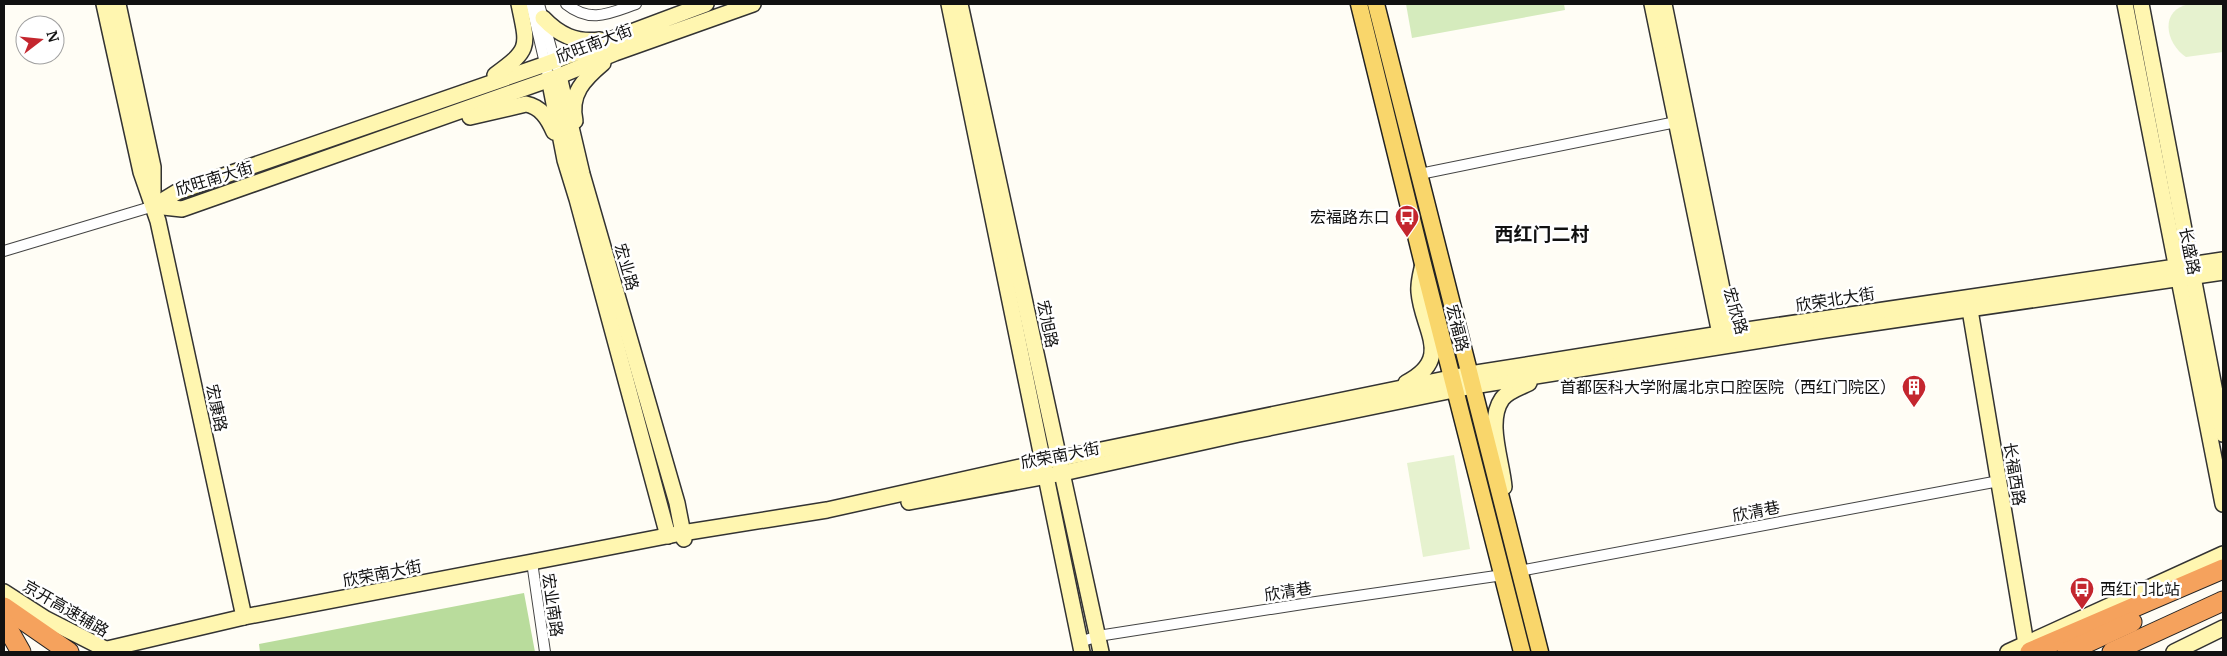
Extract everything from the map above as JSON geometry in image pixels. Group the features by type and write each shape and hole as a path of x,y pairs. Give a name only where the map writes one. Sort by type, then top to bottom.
{"highway":[{"path":"2028,648 2219,561"},
{"path":"2067,652 2223,579"},
{"path":"2112,652 2223,601"},
{"path":"4,607 69,652"},
{"path":"4,622 18,647"}],"main road":[{"name":"宏福路","path":"1359,4 1522,652"},
{"name":"宏福路","path":"1376,4 1540,652"}],"street":[{"name":"宏康路","path":"104,4 141,172 154,206 244,617"},
{"name":"宏康路","path":"118,4 152,167 154,206"},
{"path":"477,88 514,63 522,52 525,35 519,4"},
{"name":"宏业路","path":"530,4 550,62"},
{"path":"566,4 576,11 600,17 636,4"},
{"name":"欣旺南大街","path":"154,206 182,209 554,78 614,46 706,4"},
{"name":"欣旺南大街","path":"154,206 177,192 550,62 614,46 753,4"},
{"name":"宏欣路","path":"1652,4 1676,122 1726,338"},
{"name":"宏欣路","path":"1664,4 1726,338"},
{"name":"长盛路","path":"2125,4 2223,504"},
{"name":"长盛路","path":"2140,4 2223,434"},
{"name":"宏旭路","path":"956,7 1062,466 1101,652"},
{"name":"宏旭路","path":"956,7 1081,647"},
{"path":"541,11 555,30 570,38 614,46"},
{"name":"宏业路","path":"541,11 554,78 677,503 678,536"},
{"path":"582,174 582,149 574,113 577,89 614,46"},
{"name":"宏业路","path":"554,78 565,160 678,536"},
{"path":"424,124 471,117 514,105 534,106 548,118 565,160"},
{"path":"1420,174 1676,122"},
{"path":"4,251 154,206"},
{"name":"欣荣北大街","path":"2192,270 2223,260"},
{"path":"1392,390 1420,376 1429,366 1434,351 1418,291 1423,264"},
{"name":"欣荣北大街","path":"1472,380 1546,375 1726,338 1970,310 2176,271"},
{"name":"欣荣北大街","path":"1455,384 1726,338 2176,271 2223,272"},
{"name":"长福西路","path":"1970,310 2028,648"},
{"path":"1506,516 1503,474 1496,432 1497,414 1503,398 1546,375"},
{"name":"欣荣南大街","path":"1062,466 1392,390 1455,384"},
{"name":"欣荣南大街","path":"107,651 244,617 532,562 1239,434 1455,384"},
{"name":"欣清巷","path":"1519,571 1999,481"},
{"path":"2219,561 2223,542"},
{"name":"宏业南路","path":"532,562 544,652"},
{"name":"欣清巷","path":"1081,647 1098,636 1309,602 1503,575"},
{"name":"京开高速辅路","path":"4,592 46,619 107,651"},
{"path":"2174,652 2223,628"},
{"path":"2008,652 2028,648"}],"green space":[{"path":"1406,4 1564,4 1565,10 1412,38"},
{"path":"2190,4 2223,4 2223,52 2186,57 2173,44 2168,27 2170,19 2173,12 2180,7"},
{"path":"1454,455 1470,549 1423,557 1407,463"},
{"path":"524,593 535,652 260,652 259,644"}],"place":[{"name":"宏福路东口","path":"1407,238"},
{"name":"首都医科大学附属北京口腔医院（西红门院区）","path":"1914,408"},
{"name":"西红门北站","path":"2082,610"}],"district":[{"name":"西红门二村","path":"1542,234"}]}
